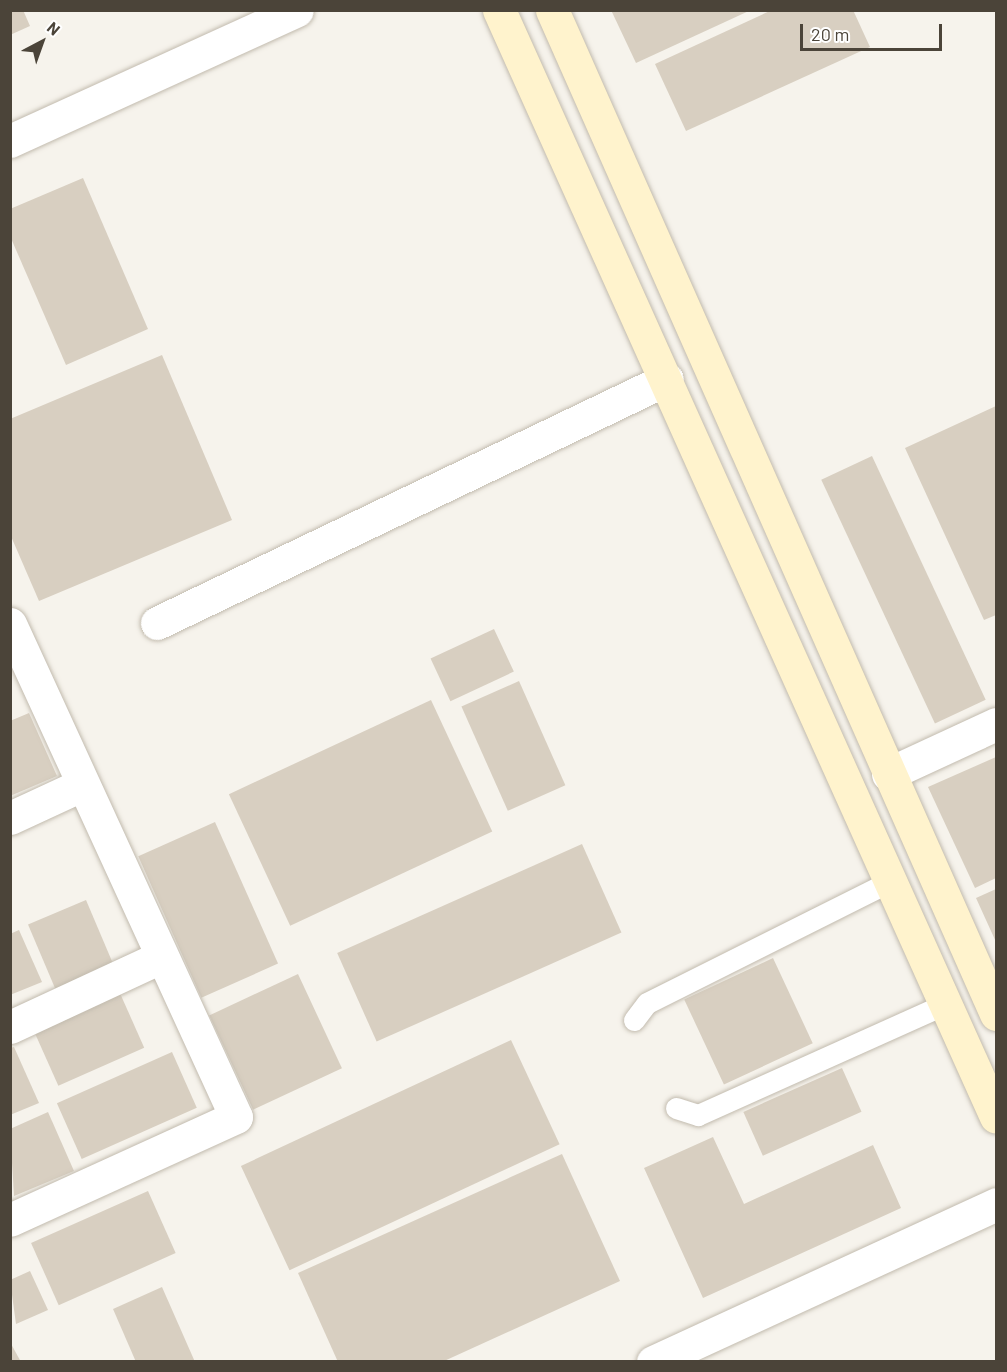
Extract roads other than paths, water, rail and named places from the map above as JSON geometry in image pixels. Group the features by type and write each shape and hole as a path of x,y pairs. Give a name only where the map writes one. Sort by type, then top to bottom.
{"street":[{"path":"499,10 893,880 996,1117"},
{"path":"552,10 996,1014"},
{"path":"10,141 289,12"},
{"path":"157,623 667,379"},
{"path":"10,624 81,784 236,1117 10,1220"},
{"path":"888,774 996,724"},
{"path":"10,818 81,784"},
{"path":"10,1027 161,957"},
{"path":"653,1362 996,1204"}],"lane":[{"path":"633,1020 647,1003 893,880"},
{"path":"676,1108 698,1115 947,1004"}]}
